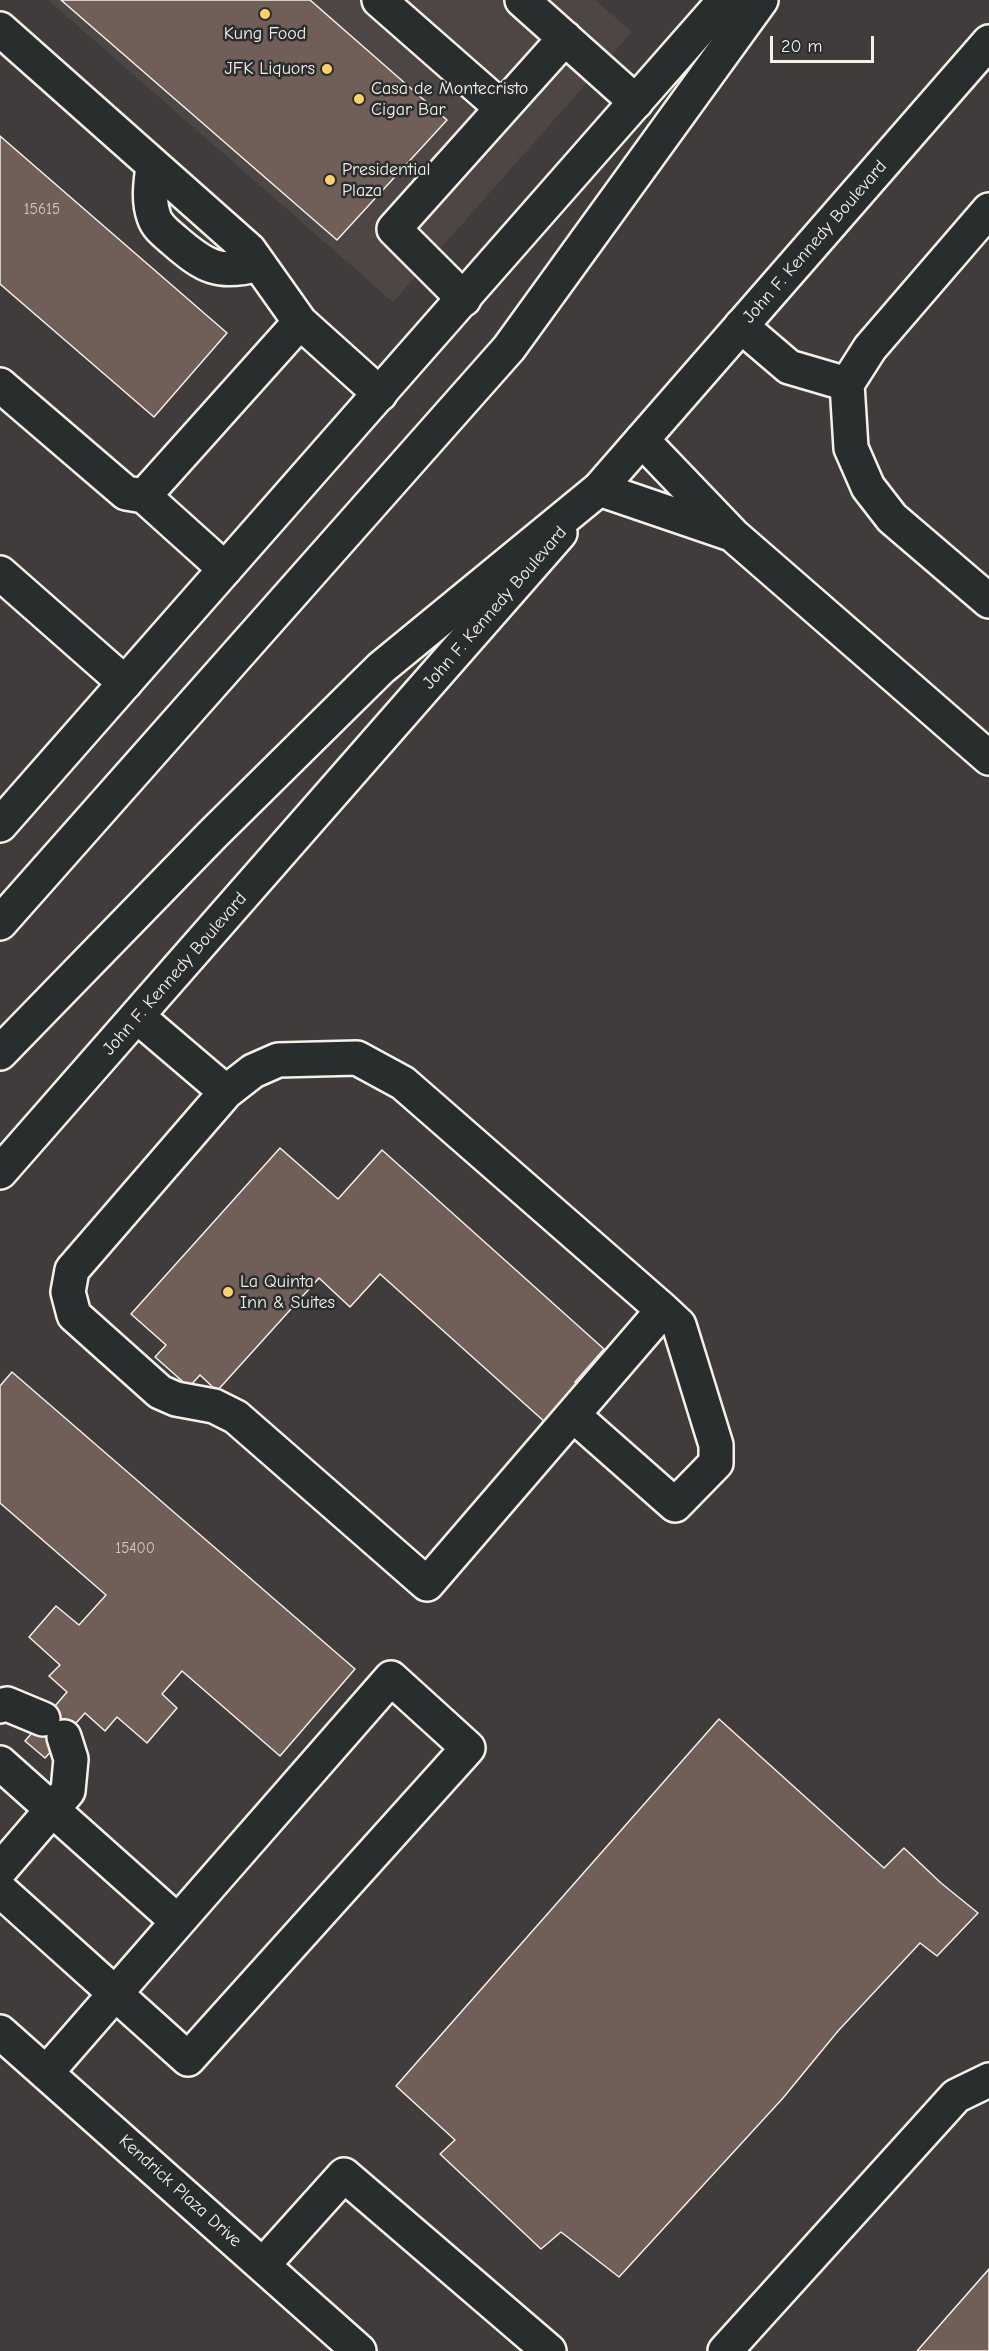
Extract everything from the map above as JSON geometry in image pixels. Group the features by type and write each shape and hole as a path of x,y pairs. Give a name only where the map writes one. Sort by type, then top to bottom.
{"main road":[{"path":"379,0 502,108"},
{"path":"522,0 636,102"},
{"path":"0,825 725,0"},
{"path":"3,920 509,348 761,0"},
{"path":"0,29 249,250 300,322 380,393"},
{"path":"464,299 394,228 565,38"},
{"name":"John F. Kennedy Boulevard","path":"0,1172 989,42"},
{"path":"153,166 150,196 154,218 163,231 196,260 214,267 237,270 259,264"},
{"path":"987,596 892,518 868,487 851,448 847,384 870,348 989,210"},
{"path":"144,496 300,322"},
{"path":"741,326 789,367 847,384"},
{"path":"0,385 126,493 144,496 225,569"},
{"path":"642,440 733,535 989,758"},
{"path":"0,1053 214,833 381,668 599,489 733,535"},
{"path":"0,573 125,683"},
{"path":"138,1017 226,1092"},
{"path":"573,1414 675,1505 716,1463 716,1445 679,1325 663,1310 403,1083 357,1058 278,1060 253,1071 226,1092 72,1270 68,1292 74,1315 160,1392 176,1399 214,1406 236,1417 427,1584 573,1414 663,1310"},
{"path":"0,1890 115,1994 188,2059 468,1748 391,1678 177,1921 115,1994 46,2073"},
{"path":"0,1706 7,1704 54,1728 71,1759 68,1791 0,1870"},
{"path":"0,1763 177,1921"},
{"name":"Kendrick Plaza Drive","path":"0,2032 359,2351"},
{"path":"725,2351 956,2096 989,2080"},
{"path":"263,2265 344,2175 549,2351"}],"shaded area":[{"path":"48,0 595,0 632,32 393,302"}],"building":[{"name":"Presidential Plaza","path":"61,0 310,0 447,120 337,240"},
{"path":"0,136 227,333 154,417 0,284"},
{"name":"La Quinta Inn & Suites","path":"280,1148 338,1199 382,1150 604,1349 575,1382 589,1394 546,1423 380,1274 350,1307 319,1278 217,1391 200,1375 189,1387 155,1357 166,1345 131,1314"},
{"path":"12,1372 355,1669 280,1756 182,1671 162,1694 177,1708 147,1743 117,1717 105,1731 85,1713 45,1758 25,1741 67,1692 49,1676 60,1665 29,1637 56,1606 79,1625 106,1595 0,1503 0,1386"},
{"path":"719,1719 884,1868 904,1848 941,1883 978,1913 937,1956 920,1943 838,2031 783,2098 619,2277 561,2232 541,2249 440,2154 455,2140 396,2086"},
{"path":"989,2269 989,2351 917,2351"}],"place":[{"name":"Kung Food","path":"265,14"},
{"name":"JFK Liquors","path":"327,69"},
{"name":"Casa de Montecristo Cigar Bar","path":"359,99"},
{"name":"Presidential Plaza","path":"330,180"},
{"name":"La Quinta Inn & Suites","path":"228,1292"}]}
